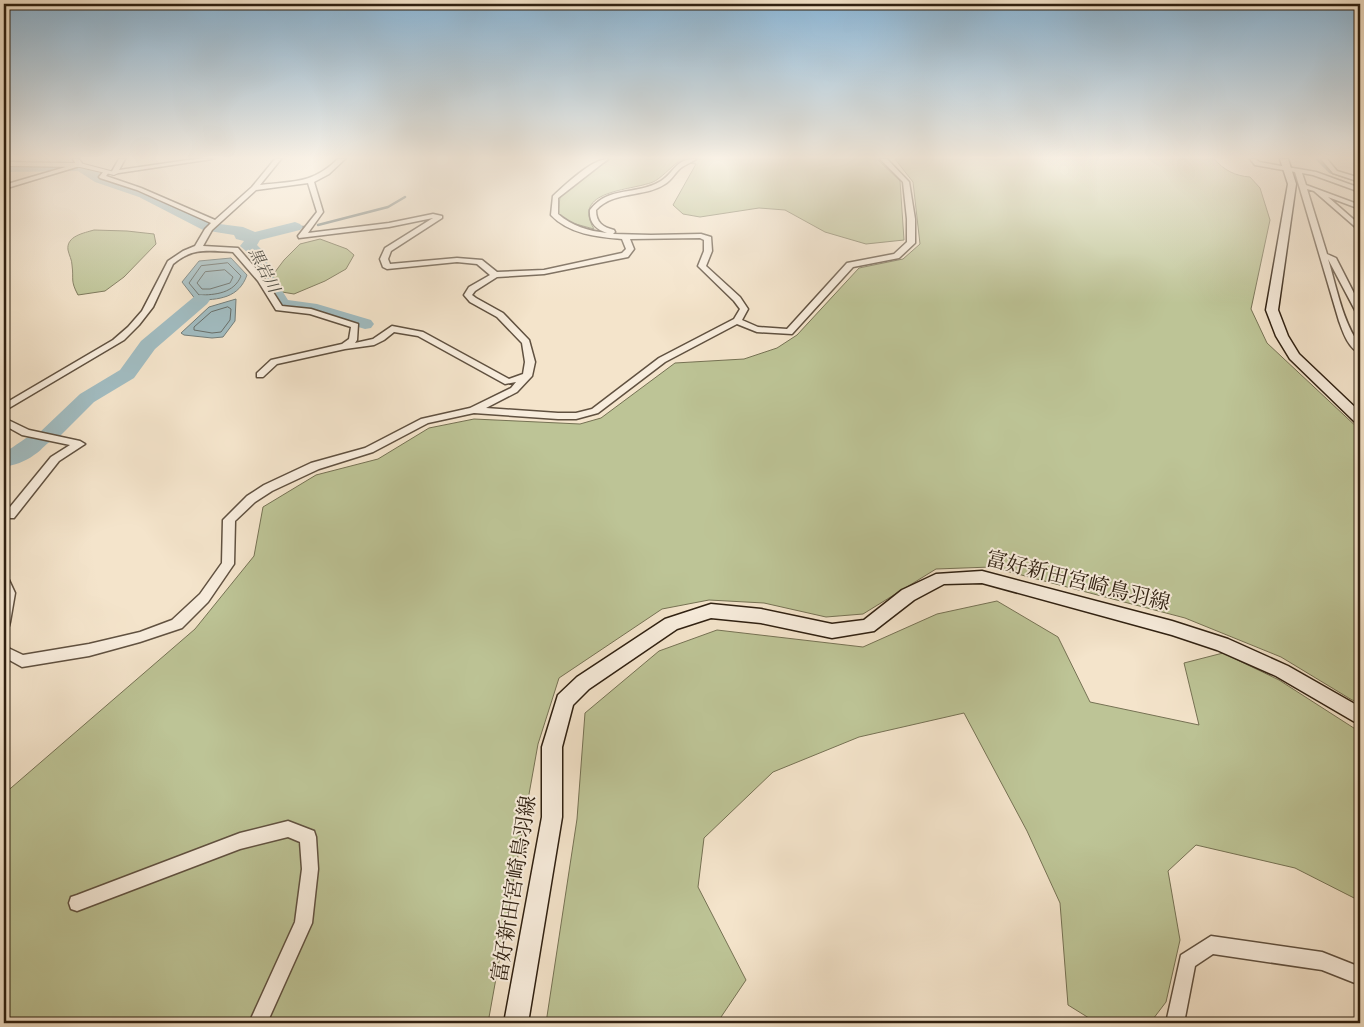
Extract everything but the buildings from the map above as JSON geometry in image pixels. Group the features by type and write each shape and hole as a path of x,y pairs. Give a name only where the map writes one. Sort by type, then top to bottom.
{"main road":[{"path":"1288,207 1272,310 1282,336 1294,356 1360,419"},
{"name":"富好新田宮崎鳥羽線","path":"516,1023 552,817 552,747 565,701 583,683 671,624 711,611 761,616 832,631 868,626 908,596 942,578 982,577 1172,628 1222,644 1282,670 1360,717"}],"street":[{"path":"176,207 214,225"},
{"path":"198,248 214,225 234,207"},
{"path":"319,207 320,212 302,236 390,225 433,216 440,217 388,250 384,260 387,267 457,260 479,262 495,275"},
{"path":"473,410 558,416 576,416 594,411 662,360 737,321 744,309 737,299 702,266 708,252 708,239 700,236 642,238 585,231 566,224 554,214 554,207"},
{"path":"4,652 22,661 88,650 140,638 177,624 204,598 228,564 229,520 251,499 268,488 315,466 369,450 426,421 473,410 514,390 527,376 530,362 526,342 500,315 473,300 468,295 472,289 495,275 544,272 625,255 630,249 624,236 600,229 592,219 593,210 596,207"},
{"path":"737,321 757,329 789,332 850,265 896,256 911,242 909,207"},
{"path":"1310,207 1343,322 1350,338 1360,350"},
{"path":"1336,207 1358,226"},
{"path":"4,408 123,336 152,302 167,264 184,252 198,248 236,250 261,280 279,308 311,312 355,326 352,340 345,346"},
{"path":"1325,256 1332,258 1360,312"},
{"path":"260,375 274,362 345,346 370,344 382,340 392,329 420,334 508,382 527,376"},
{"path":"4,422 26,434 80,444 54,459 10,515"},
{"path":"4,581 10,593 4,622"},
{"path":"77,904 240,841 288,828 308,837 310,869 303,923 258,1023"},
{"path":"1175,1023 1187,961 1211,945 1322,961 1360,976"}],"green space":[{"path":"559,207 590,207 589,216 594,229 572,223 558,214"},
{"path":"675,207 902,207 904,240 866,244 825,232 785,210 759,208 700,217 683,214"},
{"path":"916,207 1266,207 1270,220 1251,309 1267,343 1360,430 1360,702 1352,700 1281,657 1185,618 991,567 936,569 863,614 826,617 764,603 709,600 662,609 559,678 538,744 488,1023 4,1023 4,794 195,629 254,556 263,507 316,475 378,459 429,428 474,419 580,424 601,418 675,363 744,359 777,348 797,335 859,268 903,259 920,244"},
{"path":"94,230 154,234 156,244 124,277 105,291 78,295 73,283 72,263 68,245 76,236"},
{"path":"320,239 347,249 354,255 346,269 325,281 294,294 276,291 269,280 284,260 300,244"},
{"path":"997,601 1058,637 1090,702 1199,725 1184,663 1223,653 1279,680 1360,732 1360,901 1295,868 1196,845 1168,871 1180,940 1166,1002 1150,1023 1097,1023 1068,1005 1060,903 1027,831 964,713 859,737 773,772 704,838 698,887 746,980 717,1023 546,1023 577,819 585,713 659,651 717,630 863,647 937,614"}],"water":[{"path":"231,258 247,275 239,289 220,298 196,300 182,282 199,261"},
{"path":"236,299 235,321 223,337 212,338 181,333 209,307"}],"waterway":[{"name":"黒岩川","path":"169,207 208,227 243,232 241,236 255,237"},
{"path":"318,225 388,207"},
{"path":"295,227 307,227"},
{"path":"255,237 295,227"},
{"name":"黒岩川","path":"255,237 248,246 254,250 266,278 282,305 317,309 365,324"},
{"path":"49,434 87,398 127,374 148,345 201,300"},
{"path":"4,460 22,453 38,440"}]}
